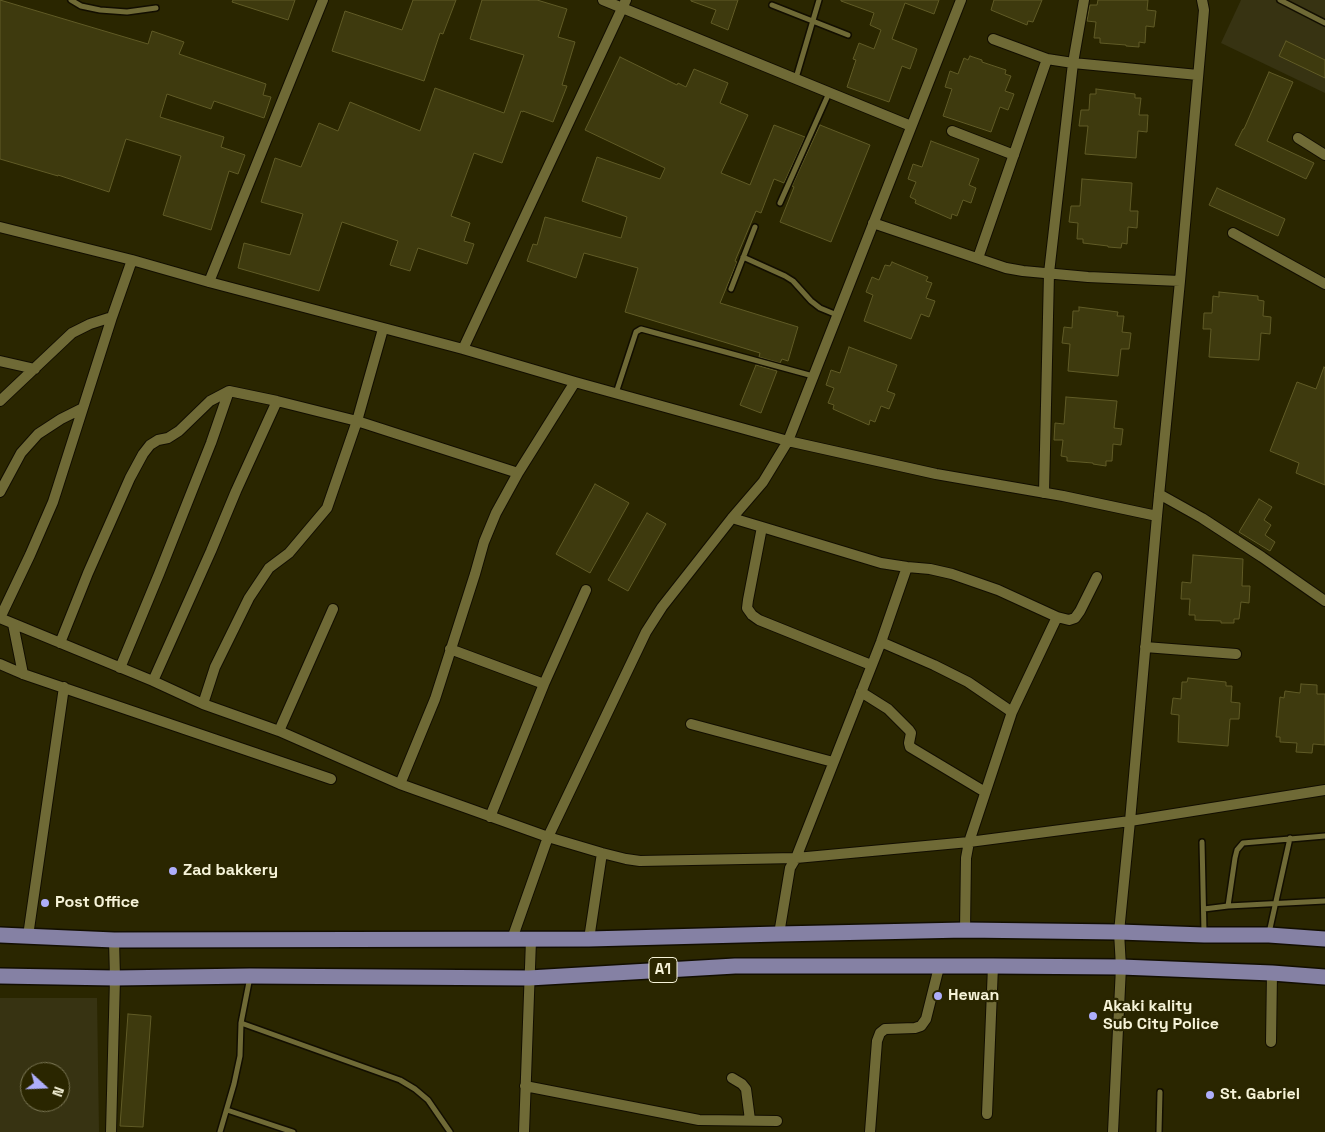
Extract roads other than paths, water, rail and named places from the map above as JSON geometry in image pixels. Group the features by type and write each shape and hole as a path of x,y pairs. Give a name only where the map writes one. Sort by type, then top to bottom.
{"main road":[{"name":"A1","path":"0,935 114,940 530,940 965,930 1204,935 1269,934 1325,939"},
{"name":"A1","path":"0,976 115,978 250,976 529,978 735,966 993,966 1121,967 1325,977"}],"street":[{"path":"209,282 323,0"},
{"path":"603,0 624,4 911,126"},
{"path":"512,939 548,837 654,618 732,518 763,482 788,440 961,0"},
{"path":"1044,493 1049,273 1073,63 1084,0"},
{"path":"1113,1132 1121,967 1119,932 1180,281 1204,10 1202,0"},
{"path":"463,349 624,4"},
{"path":"993,39 1047,59 1198,75"},
{"path":"978,258 1047,59"},
{"path":"952,132 1014,155"},
{"path":"1298,138 1325,155"},
{"path":"874,223 1006,268 1088,277 1180,281"},
{"path":"0,227 132,260 463,349 575,382 788,440 936,474 1157,516"},
{"path":"1233,234 1325,284"},
{"path":"132,260 52,502 30,555 0,618 13,624 203,704 278,730 400,784 548,837 602,854 640,861 796,858 969,842 1130,820 1325,790"},
{"path":"0,401 72,333 90,324 112,317"},
{"path":"203,704 214,667 249,598 270,568 289,553 327,508 357,421 383,329"},
{"path":"0,361 35,369"},
{"path":"400,784 435,699 484,542 496,513 518,473 575,382"},
{"path":"60,643 88,574 142,454 150,445 158,440 168,438 179,431 210,401 229,391 357,421 518,473"},
{"path":"120,668 211,443 229,391"},
{"path":"152,681 277,401"},
{"path":"0,492 21,453 38,434 83,408"},
{"path":"1159,494 1202,518 1325,601"},
{"path":"732,518 882,563 930,569 952,574 998,590 1057,617 1070,620 1076,618 1097,577"},
{"path":"762,526 747,608 752,615 759,620 872,665"},
{"path":"779,934 790,868 796,858 881,642 907,567"},
{"path":"490,817 544,684 586,590"},
{"path":"278,730 333,608"},
{"path":"965,930 966,858 969,842 1012,712 1057,617"},
{"path":"13,624 23,674"},
{"path":"881,642 968,682 1012,712"},
{"path":"1145,647 1236,654"},
{"path":"450,649 544,684"},
{"path":"0,664 23,674 331,779"},
{"path":"28,936 64,687"},
{"path":"861,692 888,709 909,730 911,736 908,743 913,749 985,792"},
{"path":"691,724 833,762"},
{"path":"589,939 602,854"},
{"path":"112,1132 114,940"},
{"path":"524,1132 530,940"},
{"path":"988,1114 993,966"},
{"path":"870,1132 877,1041 880,1033 884,1029 915,1028 921,1026 926,1019 939,967"},
{"path":"1271,1042 1272,973"},
{"path":"732,1078 746,1089 750,1120"},
{"path":"525,1086 699,1120 777,1121"}],"lane":[{"path":"71,0 81,6 100,10 127,12 156,8"},
{"path":"796,78 819,0"},
{"path":"1280,0 1325,23"},
{"path":"772,5 848,35"},
{"path":"780,203 829,92"},
{"path":"731,289 755,227"},
{"path":"743,257 785,276 793,281 820,308 837,315"},
{"path":"616,393 633,339 636,332 641,329 813,376"},
{"path":"1228,906 1235,858 1243,843 1325,836"},
{"path":"1269,934 1290,838"},
{"path":"1202,842 1204,935"},
{"path":"1204,909 1325,901"},
{"path":"220,1132 240,1056 242,1023 250,976"},
{"path":"242,1023 400,1080 428,1100 450,1132"},
{"path":"1159,1132 1160,1092"},
{"path":"227,1110 293,1132"}],"place":[{"name":"Zad bakkery","path":"173,871"},
{"name":"Post Office","path":"45,903"},
{"name":"Hewan","path":"938,996"},
{"name":"Akaki kality Sub City Police","path":"1093,1016"},
{"name":"St. Gabriel","path":"1210,1095"}]}
